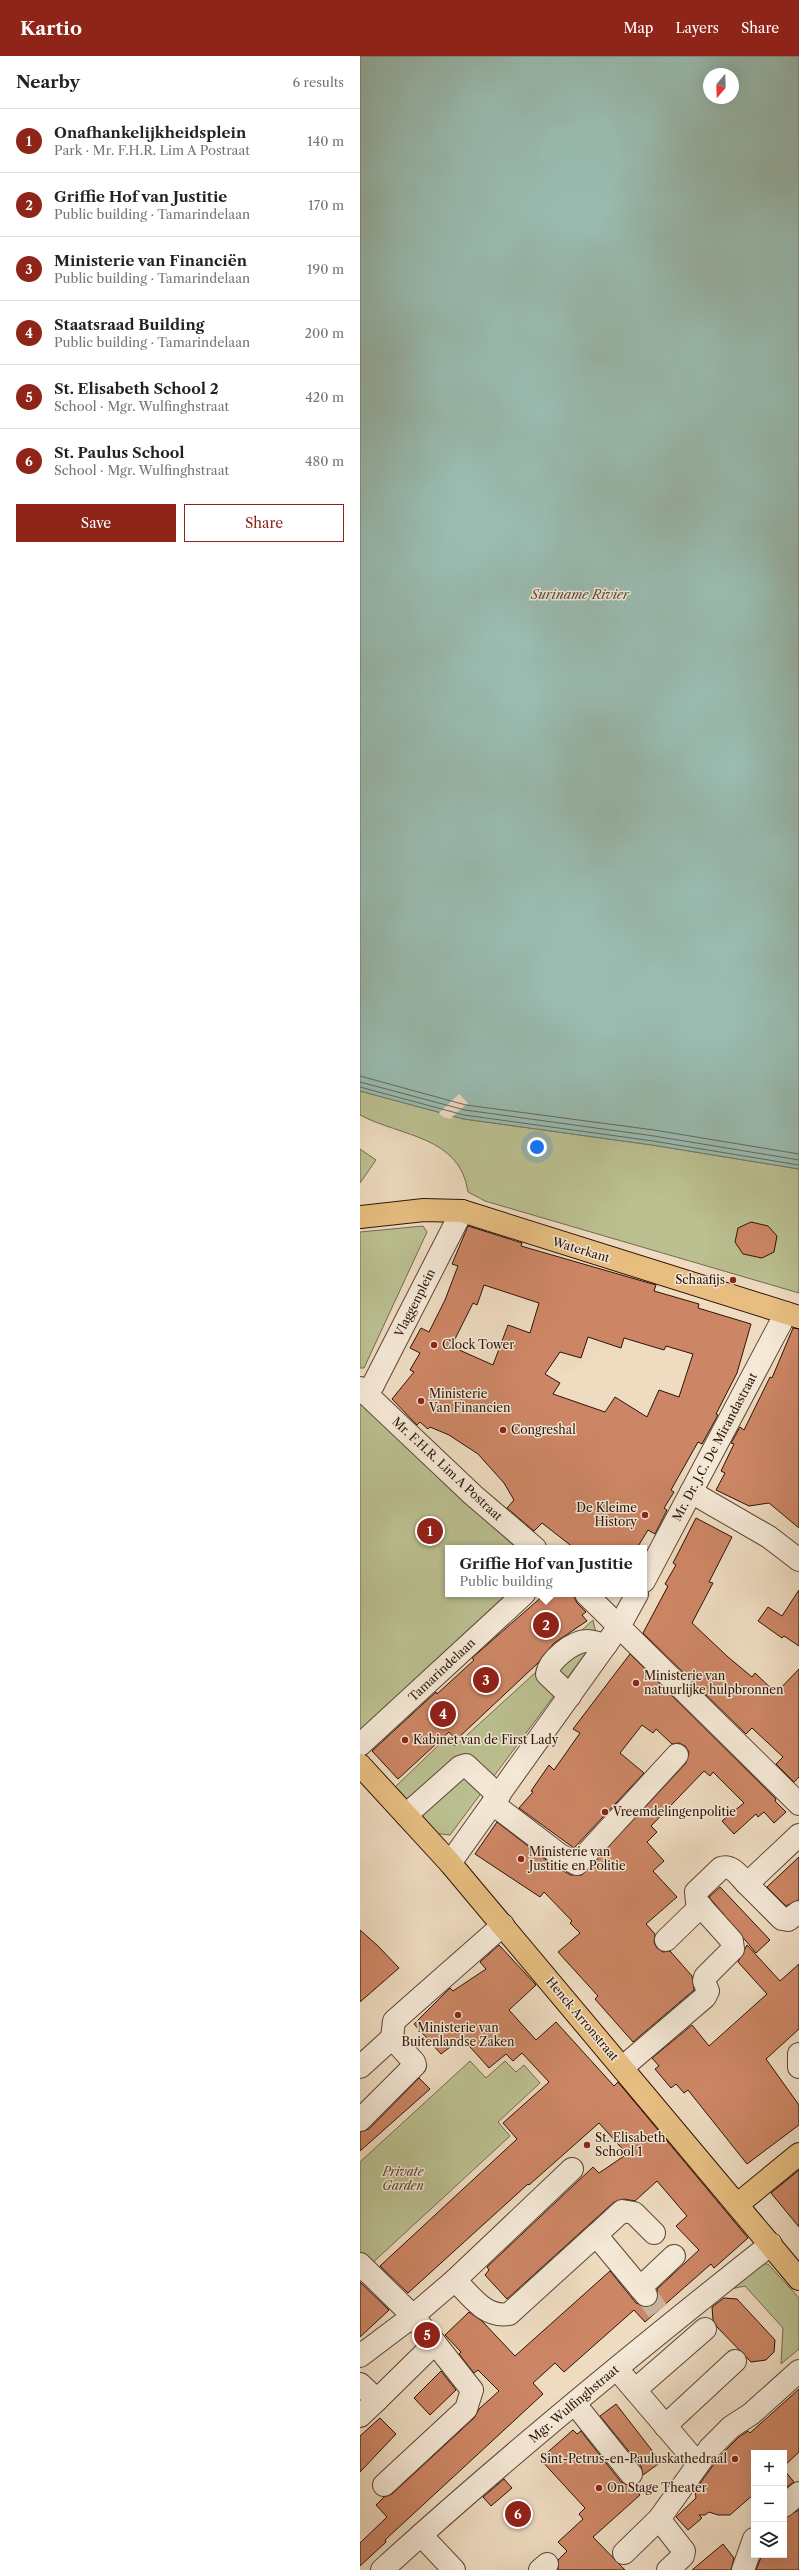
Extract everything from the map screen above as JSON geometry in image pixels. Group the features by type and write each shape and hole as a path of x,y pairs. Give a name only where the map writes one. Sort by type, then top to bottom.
{"main road":[{"name":"Waterkant","path":"360,1217 424,1210 462,1211 792,1315"},
{"name":"Henck Arronstraat","path":"361,1769 450,1863 738,2204 799,2279"},
{"path":"738,2204 799,2154"}],"street":[{"name":"Vlaggenplein","path":"363,1391 373,1385 462,1211"},
{"name":"Mr. Dr. J.C. De Mirandastraat","path":"647,1575 691,1492 792,1315"},
{"name":"Mr. F.H.R. Lim A Postraat","path":"363,1391 473,1495 531,1545"},
{"path":"691,1492 769,1537 799,1560"},
{"name":"Tamarindelaan","path":"360,1745 521,1597"},
{"path":"589,1597 620,1625 799,1804"},
{"path":"450,1863 620,1625 635,1597"},
{"path":"570,1696 547,1674 550,1664 572,1647 580,1643 587,1641 606,1645"},
{"path":"406,1815 460,1767 466,1765 496,1800 560,1855 577,1864 677,1755"},
{"path":"747,1884 799,1835"},
{"path":"623,2067 705,1997 708,1991 704,1981 705,1977 733,1949 732,1942 695,1897 696,1892 721,1868 730,1867 782,1919 788,1920 799,1912"},
{"path":"666,1940 702,1906"},
{"path":"360,2067 392,2038 394,2021 503,1925"},
{"path":"360,2120 414,2065 414,2062 392,2038"},
{"path":"799,2054 799,2067"},
{"path":"360,2356 413,2316 455,2280 572,2169"},
{"path":"455,2280 481,2307 500,2316 509,2314 622,2211 634,2213 654,2233"},
{"path":"596,2235 653,2305 674,2256"},
{"name":"Mgr. Wulfinghstraat","path":"382,2570 420,2535 616,2369 653,2305 771,2244"},
{"path":"360,2264 413,2316 472,2390 466,2409 384,2485"},
{"path":"635,2390 705,2329"},
{"path":"360,2416 435,2344"},
{"path":"665,2426 735,2361"},
{"path":"616,2369 697,2463"},
{"path":"624,2553 660,2519 697,2463 731,2427 751,2414 799,2371"},
{"path":"360,2384 377,2400"},
{"path":"575,2404 631,2474"},
{"path":"787,2503 799,2493"},
{"path":"660,2519 684,2551 683,2556 668,2570"},
{"path":"420,2535 454,2570"},
{"path":"743,2570 751,2547"}],"green space":[{"path":"360,1091 464,1119 652,1145 799,1169 799,1293 485,1201 468,1192 463,1174 454,1159 441,1149 411,1134 360,1115"},
{"path":"360,1149 376,1160 360,1183"},
{"path":"423,1226 427,1232 364,1368 360,1368 360,1232"},
{"path":"360,1397 513,1545 445,1545 445,1597 516,1597 360,1741"},
{"path":"593,1620 597,1638 450,1835 432,1833 394,1788 446,1738 455,1746"},
{"name":"Private Garden","path":"470,2061 486,2078 505,2061 516,2072 524,2065 540,2083 498,2122 510,2136 369,2266 360,2257 360,2162"},
{"path":"756,2264 768,2264 799,2298 799,2349 781,2364 783,2328 745,2286 726,2290"}],"water":[{"name":"Suriname Rivier","path":"360,56 799,56 799,1169 652,1145 464,1119 360,1091"}],"pier":[{"path":"459,1094 468,1103 450,1119 443,1117 439,1113"}],"building":[{"path":"751,1222 768,1226 777,1236 774,1252 762,1258 743,1254 735,1242 738,1228"},
{"path":"468,1226 522,1243 521,1246 656,1285 654,1291 699,1304 698,1308 751,1324 737,1373 716,1414 718,1415 702,1444 698,1442 671,1490 674,1492 664,1508 667,1510 655,1534 648,1530 639,1545 570,1545 542,1523 534,1531 507,1508 514,1500 504,1483 478,1454 449,1435 430,1427 428,1429 420,1422 417,1425 392,1399 414,1372 410,1370 420,1353 410,1348 421,1328 429,1332 445,1300 458,1266 452,1264","holes":["484,1285 539,1303 530,1333 508,1325 493,1365 457,1349 458,1347 452,1345 473,1303 477,1305","588,1337 621,1348 624,1338 664,1350 666,1346 693,1354 679,1397 659,1390 647,1417 615,1397 605,1412 553,1394 560,1383 545,1374 560,1352 581,1358"]},
{"path":"793,1328 799,1329 799,1528 769,1503 749,1506 716,1490 725,1473 721,1471 734,1444 731,1443 740,1427 744,1430 770,1377 772,1378"},
{"path":"696,1518 732,1537 709,1582 713,1583 692,1623 752,1677 755,1673 776,1693 799,1669 799,1777 794,1782 776,1764 783,1757 752,1728 746,1734 643,1633 668,1586 665,1584 676,1565 673,1563"},
{"path":"799,1590 799,1646 784,1636 782,1638 758,1621 768,1607 782,1616"},
{"path":"542,1597 574,1597 577,1603 586,1612 582,1615 587,1621 554,1643 538,1663 456,1740 449,1732 398,1779 372,1751 436,1692 437,1694 474,1660 472,1658"},
{"path":"630,1654 776,1799 775,1801 786,1812 774,1823 764,1812 758,1817 756,1814 734,1834 722,1821 744,1803 713,1772 710,1776 704,1771 651,1826 657,1832 647,1842 664,1861 653,1871 677,1897 646,1924 655,1934 654,1943 657,1948 663,1952 670,1951 692,1976 694,1990 633,2042 595,1999 598,1996 558,1952 580,1933 570,1923 572,1921 544,1892 540,1897 475,1854 497,1822 554,1866 571,1875 582,1875 686,1763 689,1752 685,1746 679,1743 672,1744 656,1729 653,1733 642,1725 620,1753 644,1773 574,1848 519,1808 533,1792 531,1791 549,1765 554,1770 580,1733 573,1729"},
{"path":"799,1857 799,1900 786,1906 767,1887"},
{"path":"720,1887 770,1940 756,1953 709,1897"},
{"path":"360,1930 399,1968 360,2002"},
{"path":"499,1945 536,1985 509,2010 536,2040 556,2022 614,2086 618,2082 748,2238 714,2268 711,2264 645,2322 634,2310 564,2372 555,2363 533,2383 543,2394 385,2540 386,2542 360,2566 360,2543 387,2517 376,2505 384,2497 392,2494 474,2418 479,2409 499,2391 478,2370 474,2373 459,2354 461,2352 445,2335 469,2312 482,2321 515,2356 610,2271 636,2303 648,2307 658,2300 657,2289 699,2250 676,2226 687,2216 657,2181 635,2201 624,2199 614,2202 507,2299 485,2275 489,2270 487,2267 593,2167 599,2173 627,2154 599,2123 529,2185 528,2184 408,2293 380,2266 517,2139 503,2123 549,2082 522,2053 513,2061 506,2054 489,2068 462,2038 441,2054 414,2024 450,1988 453,1991 486,1969 480,1962"},
{"path":"747,1945 780,1981 799,1964 799,2029 766,2059 799,2105 799,2125 747,2164 688,2090 684,2093 676,2084 671,2088 655,2069 659,2066 652,2058 692,2025 709,2046 767,1994 738,1962"},
{"path":"419,2078 430,2089 360,2151 360,2132 369,2129"},
{"path":"799,2170 799,2227 771,2193"},
{"path":"360,2282 389,2310 360,2337"},
{"path":"724,2298 737,2299 775,2340 774,2352 766,2360 751,2362 717,2327 713,2320 712,2307"},
{"path":"441,2371 456,2390 430,2415 414,2398"},
{"name":"Sint-Petrus-en-Pauluskathedraal","path":"799,2389 799,2452 787,2463 787,2450 751,2450 751,2497 730,2515 718,2515 709,2512 705,2515 699,2515 702,2518 688,2530 676,2517 696,2498 695,2490 720,2456 739,2437 748,2431 750,2433"},
{"path":"616,2404 661,2462 643,2475 641,2466 600,2416"},
{"path":"380,2418 396,2434 360,2472 360,2436"},
{"name":"On Stage Theater","path":"573,2430 577,2434 581,2431 621,2482 632,2486 640,2495 593,2537 625,2570 558,2570 558,2560 567,2551 558,2542 583,2519 579,2514 585,2508 540,2459"},
{"path":"787,2474 794,2482 787,2487"},
{"path":"504,2479 512,2488 491,2506 483,2497"},
{"path":"799,2510 799,2570 756,2570 761,2558 787,2558 787,2516"},
{"path":"723,2544 734,2558 731,2570 692,2570"}],"tunnel":[{"path":"646,2295 658,2311"}],"place":[{"name":"Schaafijs","path":"733,1280"},
{"name":"Clock Tower","path":"434,1345"},
{"name":"Ministerie Van Financien","path":"421,1401"},
{"name":"Congreshal","path":"503,1430"},
{"name":"De Kleime History","path":"645,1515"},
{"name":"Onafhankelijkheidsplein","path":"430,1531"},
{"name":"Griffie Hof van Justitie","path":"546,1625"},
{"name":"Ministerie van Financiën","path":"486,1680"},
{"name":"Ministerie van natuurlijke hulpbronnen","path":"636,1683"},
{"name":"Staatsraad Building","path":"443,1714"},
{"name":"Kabinet van de First Lady","path":"405,1740"},
{"name":"Vreemdelingenpolitie","path":"605,1812"},
{"name":"Ministerie van Justitie en Politie","path":"521,1859"},
{"name":"Ministerie van Buitenlandse Zaken","path":"458,2015"},
{"name":"St. Elisabeth School 1","path":"587,2145"},
{"name":"St. Elisabeth School 2","path":"427,2335"},
{"name":"Sint-Petrus-en-Pauluskathedraal","path":"735,2459"},
{"name":"On Stage Theater","path":"599,2488"},
{"name":"St. Paulus School","path":"518,2514"}]}
